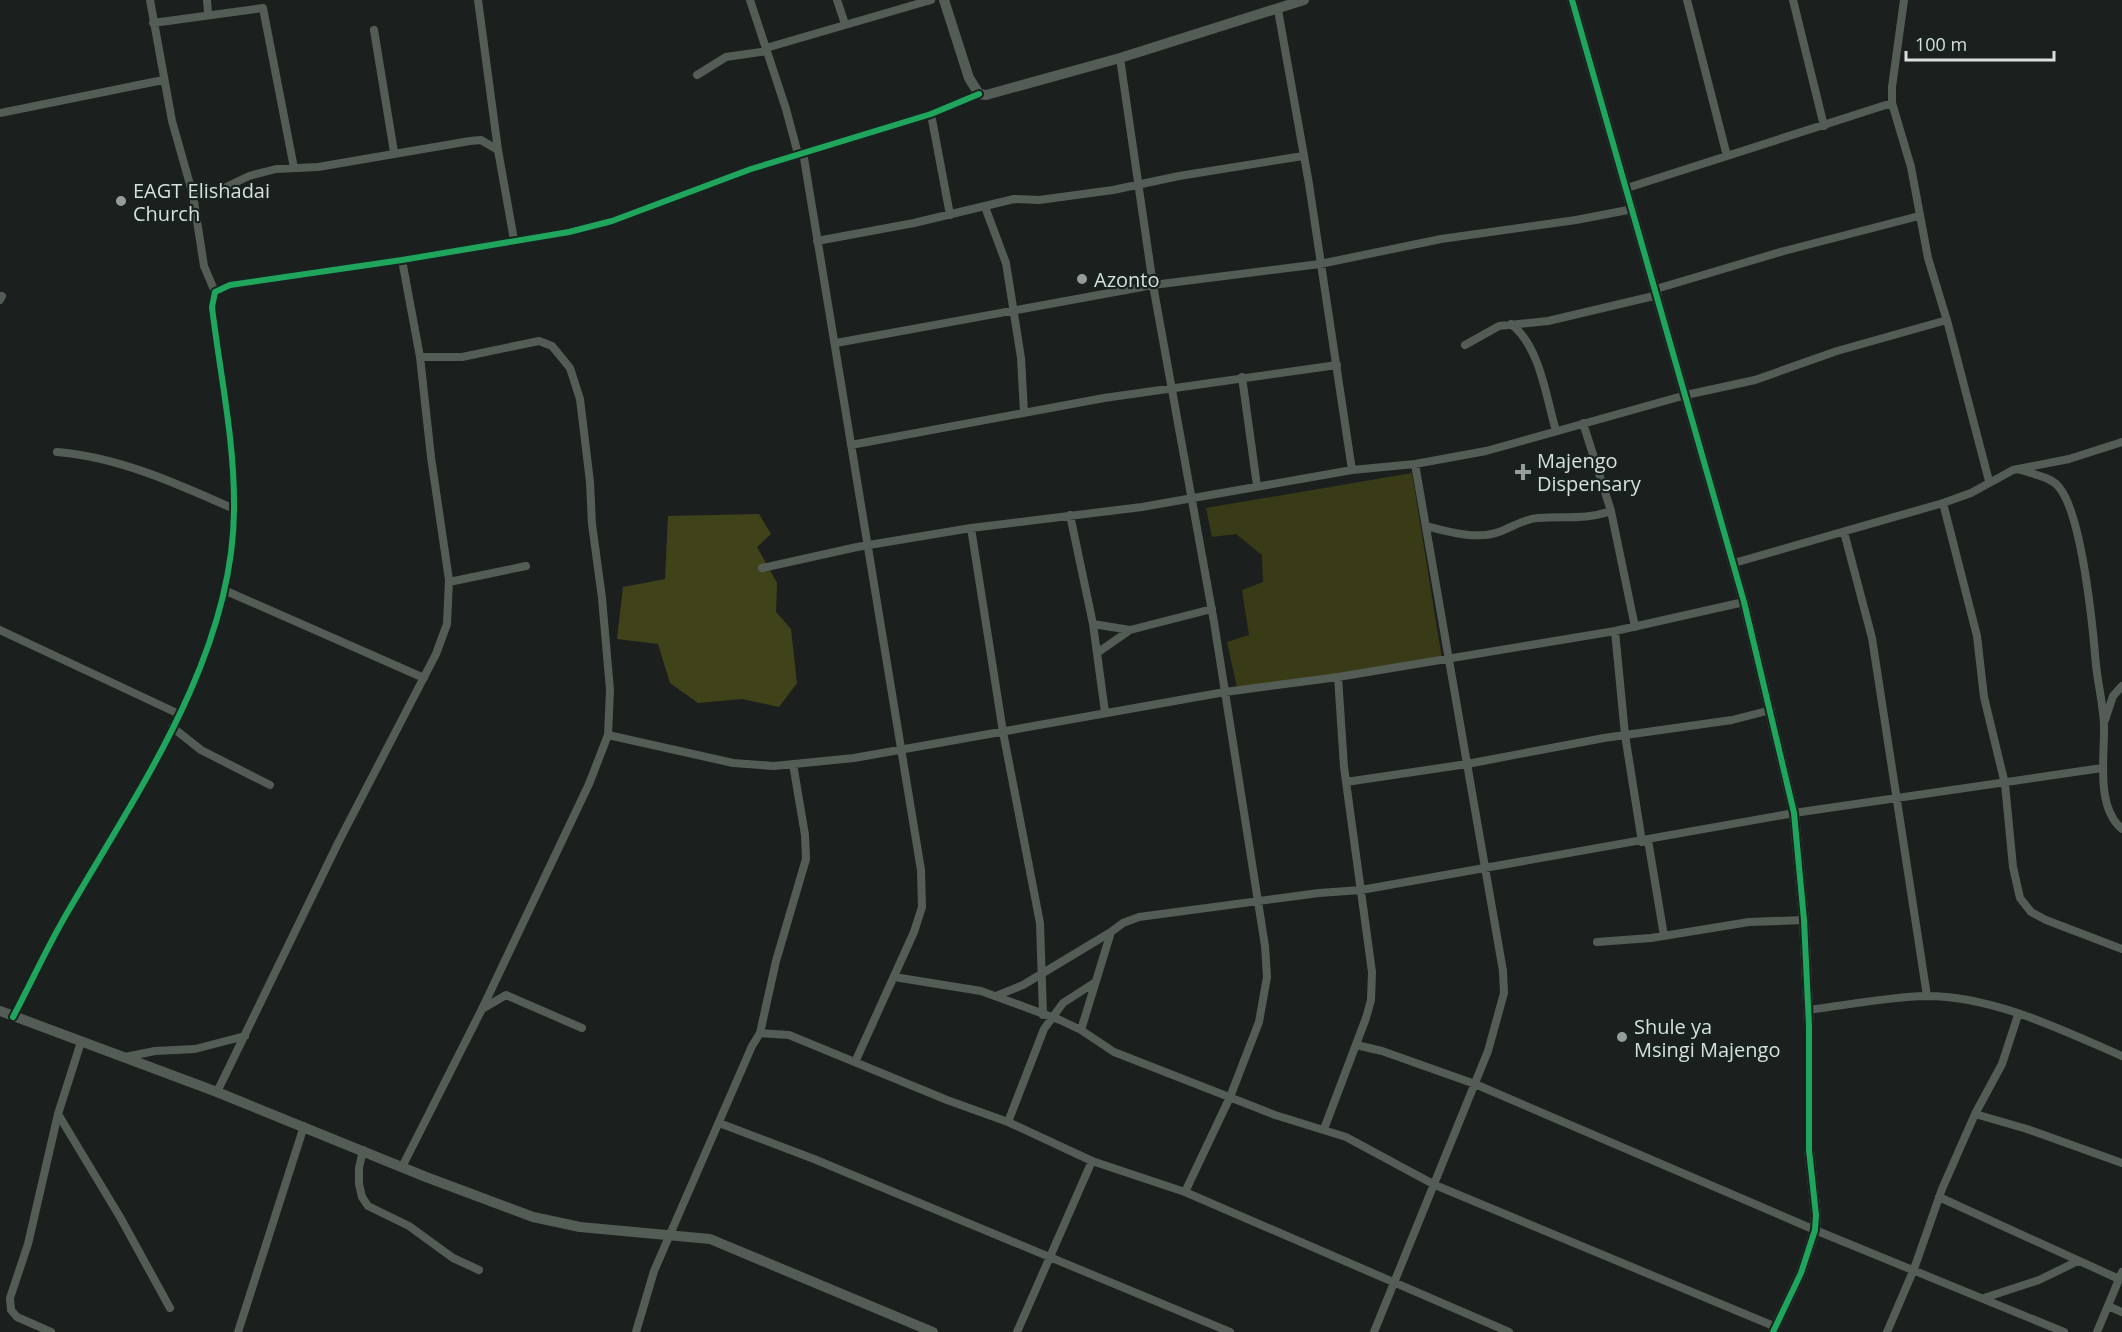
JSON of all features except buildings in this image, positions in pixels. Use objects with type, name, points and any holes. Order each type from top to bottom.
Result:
[{"type":"street","points":[[14,1017],[69,909],[113,837],[179,714],[210,639],[224,590],[234,509],[226,412],[212,307],[215,292],[204,266],[193,195],[163,80],[150,0]]},
{"type":"street","points":[[207,0],[208,13]]},
{"type":"street","points":[[478,0],[498,150],[514,240]]},
{"type":"street","points":[[750,0],[800,153],[836,343],[921,870],[922,907],[914,932],[856,1060]]},
{"type":"street","points":[[837,0],[845,24]]},
{"type":"street","points":[[698,75],[726,57],[767,50],[845,24],[931,0]]},
{"type":"street","points":[[944,0],[969,78],[979,94]]},
{"type":"street","points":[[215,292],[230,285],[402,260],[612,221],[800,153],[931,114],[979,94],[994,94],[1120,58],[1304,0]]},
{"type":"street","points":[[894,978],[996,996],[1047,1016],[1082,1030],[1114,1052],[1275,1115],[1346,1137],[1435,1185],[1774,1329],[1801,1272],[1815,1230],[1809,1150],[1808,1010],[1804,920],[1794,813],[1734,562],[1572,0]]},
{"type":"street","points":[[1687,0],[1726,156]]},
{"type":"street","points":[[1793,0],[1824,126]]},
{"type":"street","points":[[1904,0],[1892,87],[1892,103],[1911,167],[1928,258],[1947,320],[1989,481]]},
{"type":"street","points":[[153,23],[264,4],[294,168]]},
{"type":"street","points":[[1278,10],[1337,365],[1352,470]]},
{"type":"street","points":[[374,30],[394,152]]},
{"type":"street","points":[[1120,58],[1153,285],[1212,609],[1265,946],[1264,1002],[1230,1097],[1185,1192]]},
{"type":"street","points":[[0,113],[163,80]]},
{"type":"street","points":[[1627,188],[1892,103]]},
{"type":"street","points":[[931,114],[950,215]]},
{"type":"street","points":[[193,195],[220,190],[255,174],[333,164],[394,152],[481,140],[498,150]]},
{"type":"street","points":[[817,241],[950,215],[1014,199],[1039,200],[1113,190],[1303,156]]},
{"type":"street","points":[[984,207],[1006,263],[1021,358],[1024,412]]},
{"type":"street","points":[[836,343],[1153,285],[1320,264],[1441,240],[1568,222],[1633,208]]},
{"type":"street","points":[[1465,345],[1499,326],[1548,321],[1657,292],[1784,251],[1919,216]]},
{"type":"street","points":[[217,1092],[339,841],[424,678],[447,624],[449,582],[430,457],[420,357],[402,260]]},
{"type":"street","points":[[762,568],[869,545],[971,528],[1142,507],[1352,470],[1415,464],[1486,451],[1686,395],[1755,380],[1837,351],[1947,320]]},
{"type":"street","points":[[1511,324],[1528,340],[1534,353],[1556,431]]},
{"type":"street","points":[[402,1167],[482,1009],[589,784],[608,735],[610,690],[602,598],[592,524],[590,482],[579,399],[570,368],[552,346],[539,341],[462,357],[420,357]]},
{"type":"street","points":[[851,445],[1024,412],[1242,376],[1337,365]]},
{"type":"street","points":[[1242,376],[1257,486]]},
{"type":"street","points":[[1583,423],[1611,511],[1635,627]]},
{"type":"street","points":[[1734,562],[1943,503],[1971,493],[1989,481],[2020,470],[2070,459],[2122,442]]},
{"type":"street","points":[[57,452],[79,452],[133,467],[234,509]]},
{"type":"street","points":[[1374,1332],[1488,1051],[1504,993],[1503,971],[1415,464]]},
{"type":"street","points":[[2020,470],[2058,486],[2071,511],[2086,579],[2104,724],[2102,768],[2112,818],[2122,829]]},
{"type":"street","points":[[1943,503],[1977,636],[1984,697],[2005,784],[2013,867],[2020,898],[2031,912],[2046,920],[2122,950]]},
{"type":"street","points":[[1426,526],[1453,533],[1486,535],[1501,532],[1527,520],[1593,517],[1611,511]]},
{"type":"street","points":[[1070,515],[1093,624],[1105,712]]},
{"type":"street","points":[[971,528],[1003,732],[1035,892],[1042,943],[1042,970],[1047,1016],[1008,1122]]},
{"type":"street","points":[[1844,532],[1872,638],[1927,996]]},
{"type":"street","points":[[449,582],[526,566]]},
{"type":"street","points":[[224,590],[424,678]]},
{"type":"street","points":[[608,735],[733,763],[758,766],[854,758],[1105,712],[1225,692],[1338,677],[1615,631],[1744,602]]},
{"type":"street","points":[[1097,653],[1131,630],[1212,609]]},
{"type":"street","points":[[1093,624],[1131,630]]},
{"type":"street","points":[[0,630],[179,714]]},
{"type":"street","points":[[1615,631],[1625,735],[1664,936]]},
{"type":"street","points":[[1324,1129],[1371,1000],[1372,972],[1346,782],[1338,677]]},
{"type":"street","points":[[2104,724],[2113,696],[2122,686]]},
{"type":"street","points":[[1346,782],[1467,764],[1625,735],[1732,720],[1771,710]]},
{"type":"street","points":[[172,727],[201,750],[270,785]]},
{"type":"street","points":[[636,1332],[654,1271],[760,1033],[776,961],[807,859],[801,799],[793,764]]},
{"type":"street","points":[[996,996],[1023,985],[1042,970],[1123,923],[1139,917],[1257,903],[1318,893],[1361,890],[1794,813],[2005,784],[2102,768]]},
{"type":"street","points":[[1597,942],[1664,936],[1749,922],[1804,920]]},
{"type":"street","points":[[1082,1030],[1094,983],[1111,932]]},
{"type":"street","points":[[1047,1016],[1094,983]]},
{"type":"street","points":[[482,1009],[506,995],[582,1028]]},
{"type":"street","points":[[1808,1010],[1927,996],[1982,1004],[2018,1015],[2122,1056]]},
{"type":"street","points":[[0,1011],[304,1125],[402,1167],[533,1216],[580,1227],[710,1239],[933,1332]]},
{"type":"street","points":[[1887,1332],[1975,1114],[2002,1064],[2018,1015]]},
{"type":"street","points":[[760,1033],[789,1035],[856,1060],[947,1100],[1008,1122],[1092,1161],[1185,1192],[1509,1332]]},
{"type":"street","points":[[124,1057],[155,1051],[195,1049],[245,1036]]},
{"type":"street","points":[[51,1332],[17,1317],[9,1303],[28,1244],[58,1113],[81,1042]]},
{"type":"street","points":[[1356,1045],[1382,1051],[1475,1084],[1815,1230],[2064,1332]]},
{"type":"street","points":[[58,1113],[120,1217],[170,1308]]},
{"type":"street","points":[[1975,1114],[2027,1129],[2122,1163]]},
{"type":"street","points":[[719,1124],[814,1159],[1230,1332]]},
{"type":"street","points":[[238,1332],[304,1125]]},
{"type":"street","points":[[363,1150],[358,1168],[359,1184],[362,1197],[368,1206],[409,1227],[453,1258],[479,1270]]},
{"type":"street","points":[[1017,1332],[1092,1161]]},
{"type":"street","points":[[1940,1197],[2078,1261],[2121,1275],[2097,1332]]},
{"type":"street","points":[[1983,1298],[2039,1280],[2078,1261]]},
{"type":"street","points":[[2108,1306],[2122,1312]]},
{"type":"green space","points":[[1412,473],[1442,659],[1238,692],[1227,642],[1249,635],[1242,590],[1263,582],[1262,555],[1236,534],[1212,537],[1206,508]]},
{"type":"green space","points":[[759,514],[771,534],[757,547],[777,583],[776,612],[791,629],[797,683],[779,707],[742,699],[698,703],[670,683],[658,644],[617,639],[623,587],[665,579],[668,516]]},
{"type":"cycle path","points":[[1572,0],[1744,602],[1794,813],[1804,920],[1809,1026],[1809,1150],[1816,1215],[1815,1230],[1801,1273],[1773,1332]]},
{"type":"cycle path","points":[[13,1017],[62,921],[125,815],[178,718],[200,668],[218,616],[230,564],[234,485],[230,434],[212,307],[215,292],[230,285],[402,260],[569,232],[612,221],[751,169],[931,114],[979,94]]},
{"type":"place","name":"EAGT Elishadai Church","points":[[121,201]]},
{"type":"place","name":"Azonto","points":[[1082,279]]},
{"type":"place","name":"Majengo Dispensary","points":[[1523,472]]},
{"type":"place","name":"Shule ya Msingi Majengo","points":[[1622,1037]]}]
